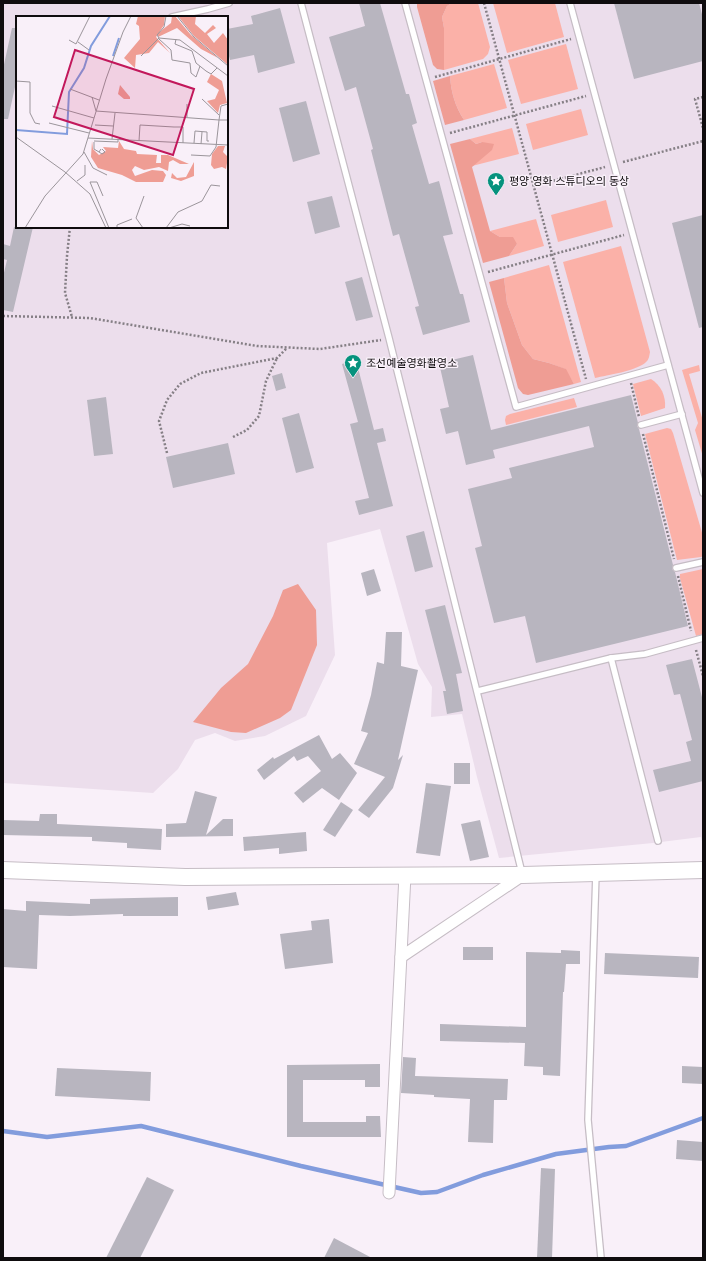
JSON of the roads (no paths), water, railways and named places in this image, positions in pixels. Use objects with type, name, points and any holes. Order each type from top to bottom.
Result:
[{"type":"main road","points":[[3,870],[185,877],[523,875],[703,870]]},
{"type":"street","points":[[389,1193],[405,875]]},
{"type":"street","points":[[401,957],[523,875]]},
{"type":"lane","points":[[176,16],[229,3]]},
{"type":"lane","points":[[301,3],[389,338],[523,875]]},
{"type":"lane","points":[[406,3],[516,407],[668,365]]},
{"type":"lane","points":[[570,3],[703,492]]},
{"type":"lane","points":[[641,425],[682,414]]},
{"type":"lane","points":[[676,568],[703,562]]},
{"type":"lane","points":[[478,691],[611,658],[645,654],[703,638]]},
{"type":"lane","points":[[611,658],[658,841]]},
{"type":"lane","points":[[596,873],[588,1120],[601,1258]]},
{"type":"waterway","points":[[3,1131],[47,1137],[141,1126],[301,1166],[421,1193],[437,1192],[483,1175],[556,1154],[626,1146],[703,1118]]},
{"type":"place","name":"평양 영화 스튜디오의 동상","points":[[496,196]]},
{"type":"place","name":"조선예술영화촬영소","points":[[353,378]]}]
